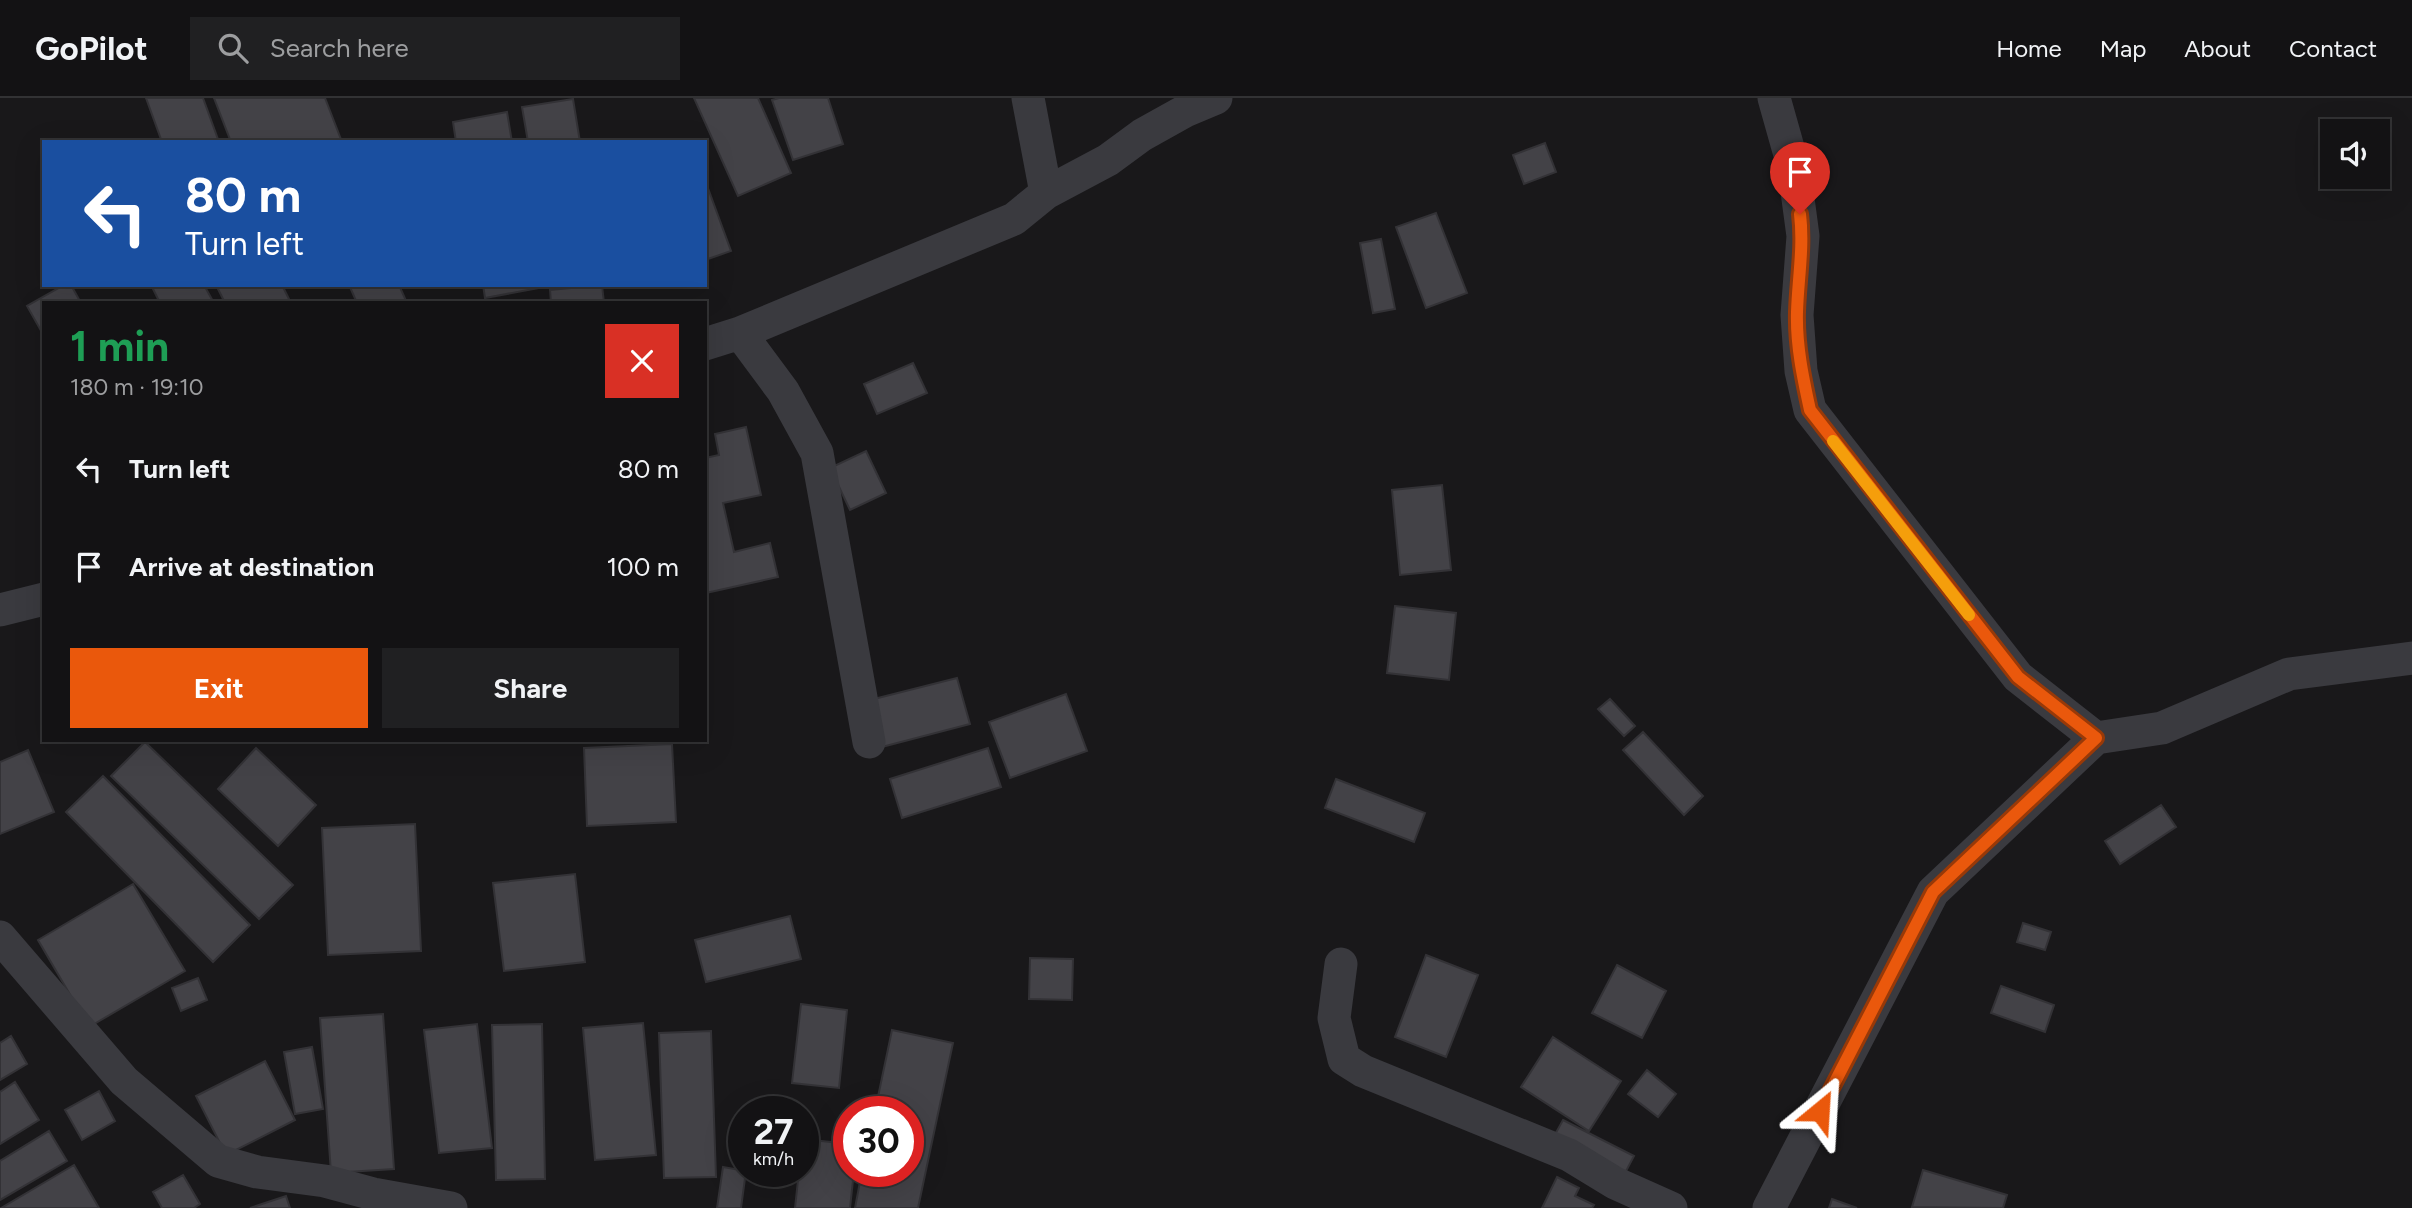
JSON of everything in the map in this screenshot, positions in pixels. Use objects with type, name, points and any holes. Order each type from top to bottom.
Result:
[{"type":"street","points":[[1028,98],[1046,193]]},
{"type":"street","points":[[707,343],[740,333],[1014,219],[1046,193],[1108,160],[1142,135],[1216,98]]},
{"type":"street","points":[[1774,98],[1794,169],[1803,236],[1797,315],[1801,371],[1810,410],[2018,677],[2096,738]]},
{"type":"street","points":[[740,333],[783,391],[817,453],[869,742]]},
{"type":"street","points":[[0,610],[42,600]]},
{"type":"street","points":[[1769,1208],[1933,892],[2096,738],[2162,728],[2289,674],[2412,658]]},
{"type":"street","points":[[0,937],[124,1081],[218,1161],[257,1172],[325,1181],[373,1194],[451,1208]]},
{"type":"street","points":[[1341,964],[1334,1018],[1344,1059],[1363,1071],[1569,1155],[1615,1183],[1671,1208]]},
{"type":"building","points":[[146,98],[203,98],[218,140],[161,140]]},
{"type":"building","points":[[214,98],[325,98],[341,140],[230,140]]},
{"type":"building","points":[[694,98],[758,98],[791,173],[738,196]]},
{"type":"building","points":[[828,98],[843,144],[793,160],[772,100]]},
{"type":"building","points":[[573,99],[580,140],[528,140],[522,107]]},
{"type":"building","points":[[507,112],[512,140],[456,140],[453,122]]},
{"type":"building","points":[[1545,143],[1556,172],[1524,184],[1513,155]]},
{"type":"building","points":[[707,185],[731,251],[707,259]]},
{"type":"building","points":[[1436,213],[1467,293],[1426,308],[1396,227]]},
{"type":"building","points":[[1381,239],[1395,309],[1373,313],[1360,243]]},
{"type":"building","points":[[60,287],[72,287],[80,301],[42,301],[42,332],[27,306]]},
{"type":"building","points":[[152,287],[205,287],[213,301],[159,301]]},
{"type":"building","points":[[217,287],[283,287],[290,301],[224,301]]},
{"type":"building","points":[[350,287],[400,287],[406,301],[356,301]]},
{"type":"building","points":[[483,287],[539,288],[485,298]]},
{"type":"building","points":[[602,287],[604,301],[551,301],[550,290]]},
{"type":"building","points":[[913,363],[927,393],[877,414],[864,384]]},
{"type":"building","points":[[746,427],[761,495],[723,503],[734,552],[770,543],[778,577],[707,593],[707,458],[719,455],[715,434]]},
{"type":"building","points":[[866,451],[886,493],[850,510],[830,468]]},
{"type":"building","points":[[1442,485],[1451,570],[1400,575],[1392,490]]},
{"type":"building","points":[[1395,606],[1456,613],[1449,680],[1387,673]]},
{"type":"building","points":[[957,678],[970,724],[878,748],[866,701]]},
{"type":"building","points":[[1066,694],[1087,751],[1010,778],[989,722]]},
{"type":"building","points":[[1610,699],[1635,726],[1624,736],[1598,709]]},
{"type":"building","points":[[1643,732],[1703,796],[1684,815],[1623,750]]},
{"type":"building","points":[[145,742],[293,885],[259,919],[111,776]]},
{"type":"building","points":[[672,744],[676,822],[587,826],[584,748]]},
{"type":"building","points":[[256,748],[316,805],[278,846],[218,789]]},
{"type":"building","points":[[988,748],[1001,787],[902,818],[890,779]]},
{"type":"building","points":[[28,750],[54,812],[0,834],[0,762]]},
{"type":"building","points":[[103,776],[250,925],[213,962],[66,812]]},
{"type":"building","points":[[1336,779],[1425,813],[1414,842],[1325,808]]},
{"type":"building","points":[[2161,805],[2176,827],[2120,864],[2105,841]]},
{"type":"building","points":[[415,824],[421,951],[328,955],[322,828]]},
{"type":"building","points":[[575,874],[585,962],[504,971],[493,883]]},
{"type":"building","points":[[133,884],[185,971],[89,1027],[38,940]]},
{"type":"building","points":[[790,916],[801,959],[706,982],[695,940]]},
{"type":"building","points":[[2023,923],[2051,932],[2045,950],[2017,942]]},
{"type":"building","points":[[1426,955],[1478,975],[1446,1057],[1395,1037]]},
{"type":"building","points":[[1030,958],[1073,959],[1072,1000],[1029,999]]},
{"type":"building","points":[[1617,965],[1666,991],[1642,1038],[1592,1013]]},
{"type":"building","points":[[198,978],[207,1000],[181,1011],[172,988]]},
{"type":"building","points":[[2001,986],[2054,1005],[2045,1032],[1991,1013]]},
{"type":"building","points":[[801,1004],[847,1010],[839,1088],[792,1083]]},
{"type":"building","points":[[383,1014],[394,1169],[331,1173],[320,1018]]},
{"type":"building","points":[[643,1023],[656,1155],[595,1160],[583,1028]]},
{"type":"building","points":[[477,1024],[492,1148],[439,1153],[424,1030]]},
{"type":"building","points":[[542,1024],[545,1179],[496,1180],[492,1025]]},
{"type":"building","points":[[892,1030],[953,1043],[924,1180],[924,1096],[878,1096]]},
{"type":"building","points":[[711,1031],[716,1177],[664,1178],[659,1033]]},
{"type":"building","points":[[11,1036],[27,1064],[0,1080],[0,1043]]},
{"type":"building","points":[[1553,1037],[1621,1081],[1589,1131],[1521,1087]]},
{"type":"building","points":[[312,1047],[323,1109],[295,1114],[284,1052]]},
{"type":"building","points":[[265,1061],[295,1120],[226,1155],[196,1096]]},
{"type":"building","points":[[1647,1070],[1676,1094],[1658,1117],[1628,1094]]},
{"type":"building","points":[[15,1082],[39,1120],[0,1144],[0,1092]]},
{"type":"building","points":[[99,1091],[115,1121],[82,1140],[65,1110]]},
{"type":"building","points":[[1563,1120],[1634,1156],[1624,1175],[1553,1138]]},
{"type":"building","points":[[49,1131],[67,1161],[0,1200],[0,1161]]},
{"type":"building","points":[[819,1141],[833,1142],[833,1187],[852,1187],[850,1208],[795,1208],[797,1187],[819,1187]]},
{"type":"building","points":[[74,1165],[99,1208],[1,1208]]},
{"type":"building","points":[[723,1167],[728,1168],[728,1187],[744,1187],[741,1208],[717,1208]]},
{"type":"building","points":[[1923,1170],[2007,1195],[2003,1208],[1912,1207]]},
{"type":"building","points":[[183,1175],[200,1204],[194,1208],[162,1208],[153,1192]]},
{"type":"building","points":[[1557,1177],[1579,1188],[1575,1196],[1594,1205],[1592,1208],[1542,1208]]},
{"type":"building","points":[[859,1187],[922,1187],[918,1208],[855,1208]]},
{"type":"building","points":[[286,1196],[290,1208],[250,1208]]},
{"type":"building","points":[[1832,1199],[1857,1208],[1829,1208]]},
{"type":"slow traffic","points":[[1833,441],[1969,615]]},
{"type":"route","points":[[1800,214],[1803,236],[1797,315],[1801,371],[1810,410],[2018,677],[2096,738],[1933,892],[1820,1111]]}]
